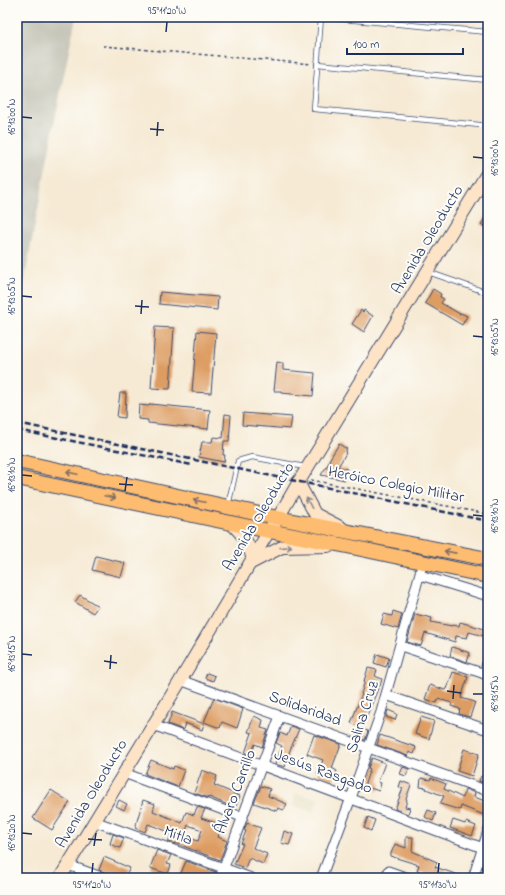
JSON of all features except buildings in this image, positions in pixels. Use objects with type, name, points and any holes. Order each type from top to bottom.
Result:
[{"type":"main road","name":"Avenida Oleoducto","points":[[60,878],[302,476],[488,172]]},
{"type":"main road","points":[[17,461],[278,518],[488,559]]},
{"type":"main road","points":[[302,476],[315,514],[350,532]]},
{"type":"main road","points":[[17,478],[388,555],[422,568],[488,576]]},
{"type":"main road","points":[[228,523],[244,536],[249,544],[252,561],[282,547],[347,546]]},
{"type":"main road","points":[[388,555],[392,540]]},
{"type":"street","points":[[422,568],[488,596]]},
{"type":"street","name":"Salina Cruz","points":[[322,878],[369,748],[401,646],[422,568]]},
{"type":"street","points":[[401,646],[486,675],[488,660]]},
{"type":"street","name":"Solidaridad","points":[[180,680],[488,791]]},
{"type":"street","points":[[386,695],[488,730]]},
{"type":"street","name":"Álvaro Carrillo","points":[[220,878],[280,716]]},
{"type":"street","name":"Jesús Rasgado","points":[[153,725],[482,848]]},
{"type":"street","points":[[124,773],[242,818]]},
{"type":"street","name":"Mitla","points":[[94,821],[251,878]]},
{"type":"street","points":[[473,878],[488,831]]},
{"type":"street","points":[[68,864],[104,878]]},
{"type":"street","points":[[388,871],[408,878]]},
{"type":"lane","points":[[480,125],[314,110],[320,17],[488,32]]},
{"type":"lane","points":[[317,64],[488,80]]},
{"type":"lane","points":[[427,271],[488,294]]},
{"type":"lane","points":[[228,523],[227,507],[238,461],[252,457],[302,476]]},
{"type":"path","points":[[103,46],[317,64]]},
{"type":"path","name":"Heróico Colegio Militar","points":[[302,476],[488,514]]},
{"type":"shaded area","points":[[17,17],[76,17],[17,318]]},
{"type":"shaded area","points":[[295,793],[318,799],[314,812],[292,806]]},
{"type":"railway","points":[[17,423],[488,521]]},
{"type":"railway","points":[[17,430],[192,465]]}]
